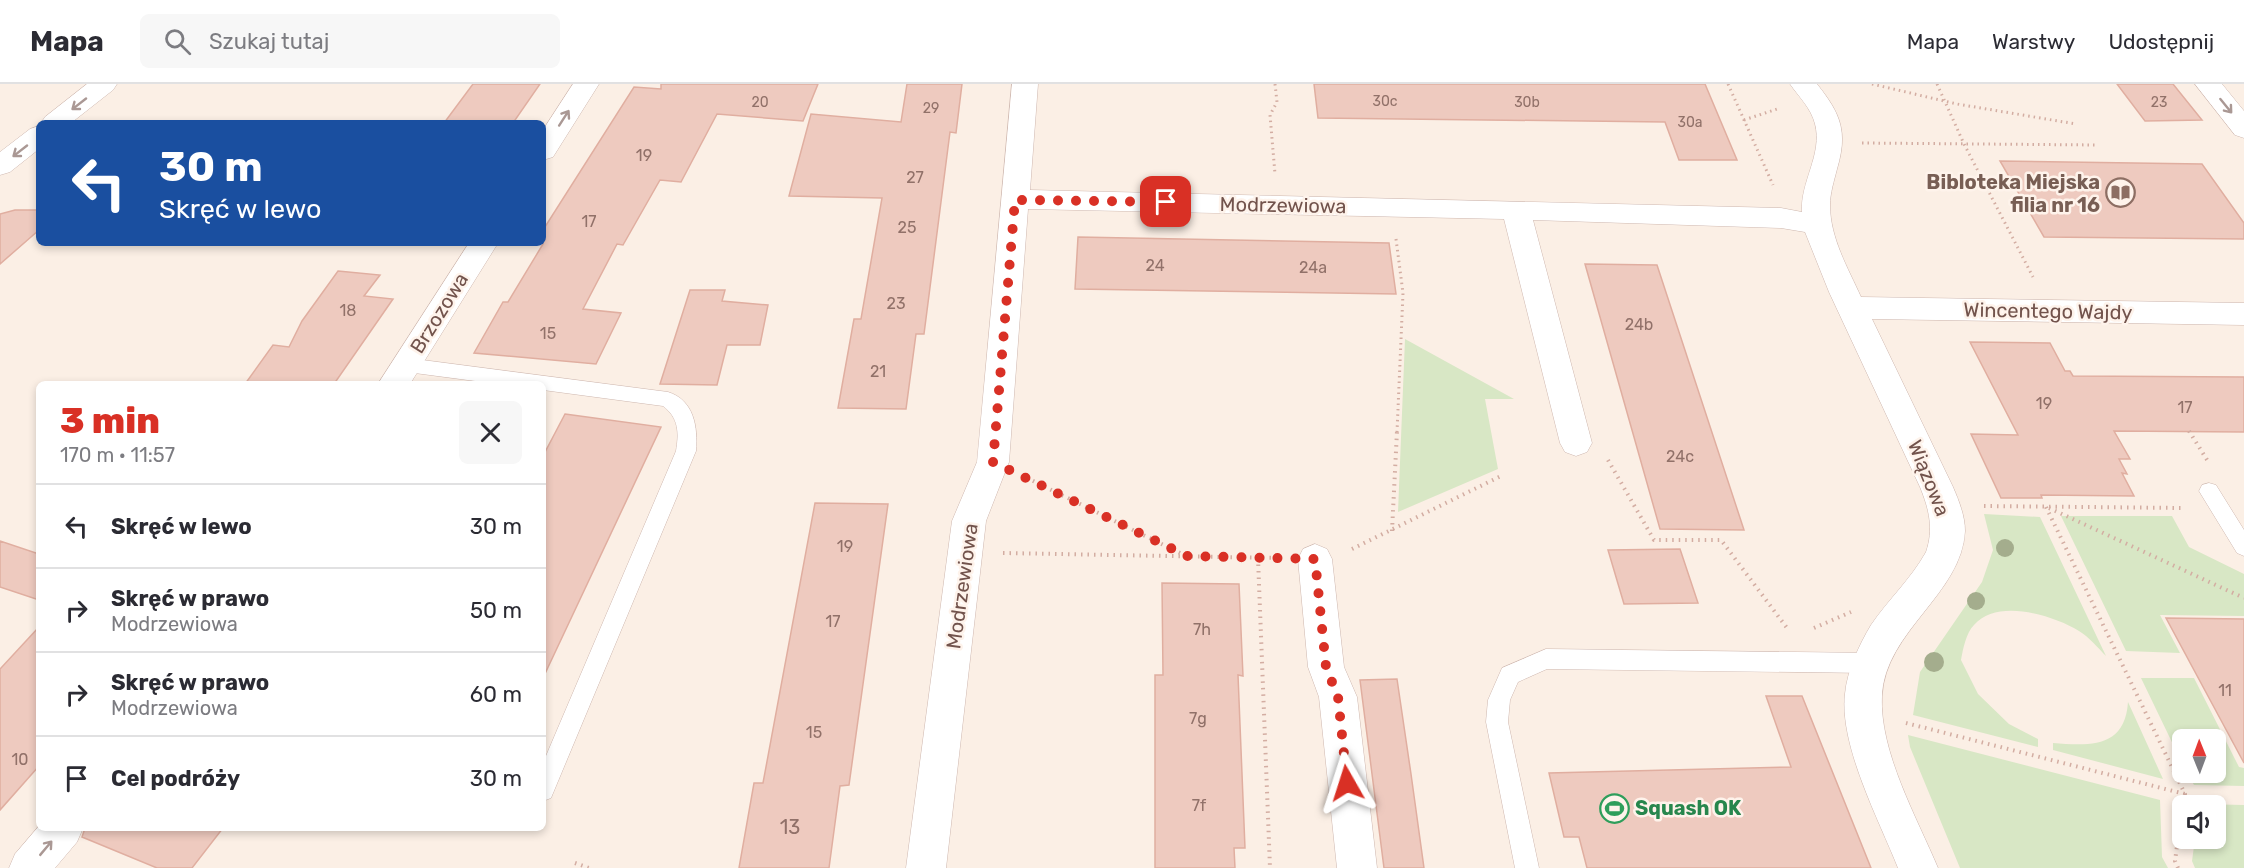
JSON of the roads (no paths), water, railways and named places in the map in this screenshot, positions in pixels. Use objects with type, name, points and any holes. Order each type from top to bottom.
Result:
[{"type":"street","points":[[58,120],[104,84]]},
{"type":"street","points":[[546,146],[586,84]]},
{"type":"street","name":"Modrzewiowa","points":[[926,868],[971,513],[988,480],[993,462],[1025,84]]},
{"type":"street","name":"Wiązowa","points":[[1803,84],[1821,107],[1830,131],[1828,156],[1816,202],[1817,224],[1852,308],[1943,506],[1948,530],[1943,550],[1927,580],[1884,637],[1871,663],[1863,695],[1864,719],[1869,742],[1918,868]]},
{"type":"street","points":[[2208,84],[2244,129]]},
{"type":"street","points":[[0,166],[36,137]]},
{"type":"street","name":"Modrzewiowa","points":[[1015,200],[1516,210],[1781,218],[1817,224]]},
{"type":"street","points":[[1516,210],[1576,443]]},
{"type":"street","name":"Brzozowa","points":[[400,375],[482,246]]},
{"type":"street","name":"Wincentego Wajdy","points":[[1852,308],[2244,314]]},
{"type":"street","points":[[1315,559],[1326,667],[1338,697],[1357,868]]},
{"type":"street","points":[[29,868],[60,831]]},
{"type":"lane","points":[[400,375],[467,381]]},
{"type":"lane","points":[[546,388],[668,399],[684,413],[689,433],[686,451],[546,783]]},
{"type":"lane","points":[[2214,499],[2244,547]]},
{"type":"lane","points":[[1527,868],[1497,722],[1499,700],[1510,675],[1546,659],[1871,663]]},
{"type":"place","name":"Bibloteka Miejska filia nr 16","points":[[2121,193]]},
{"type":"place","name":"Squash OK","points":[[1614,808]]}]
